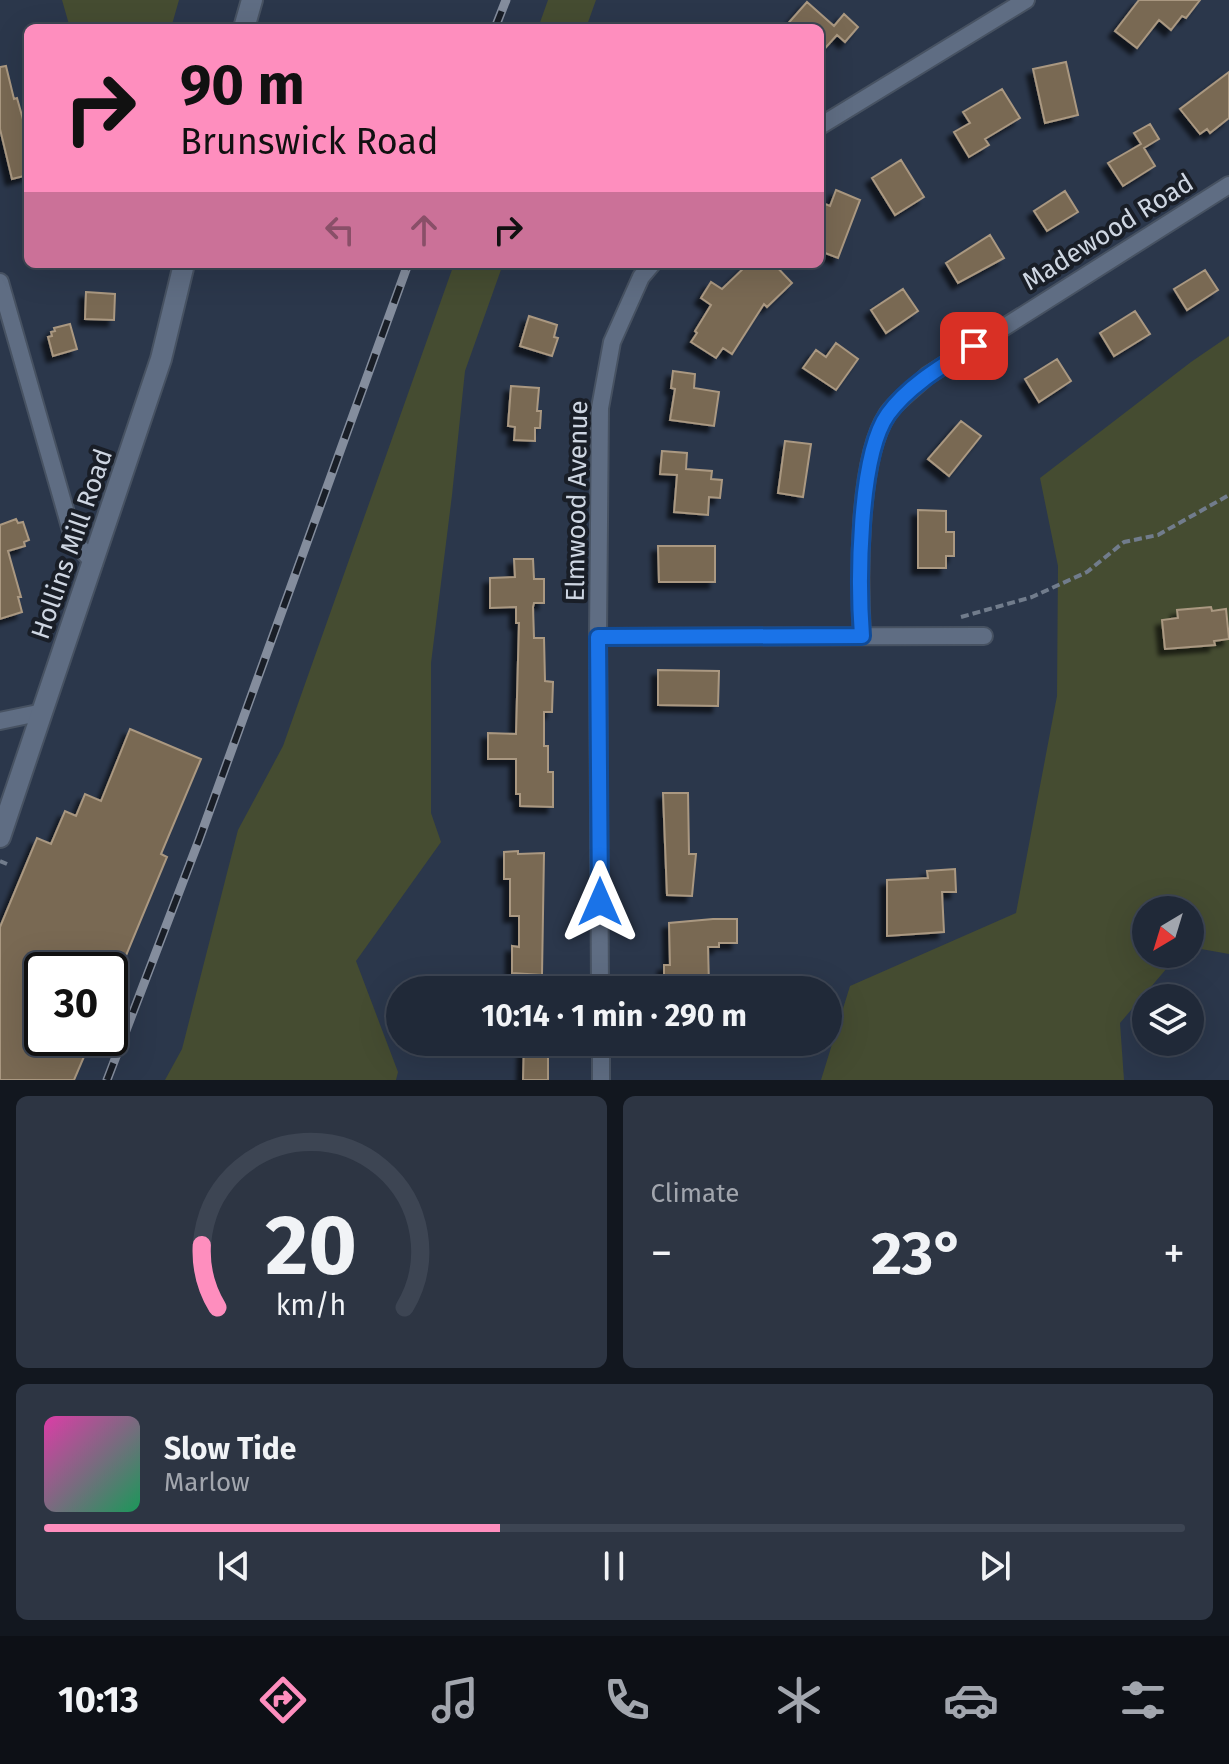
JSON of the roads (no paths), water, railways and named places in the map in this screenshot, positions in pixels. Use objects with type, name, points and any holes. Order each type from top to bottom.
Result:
[{"type":"street","points":[[245,24],[252,0]]},
{"type":"street","points":[[824,124],[1026,0]]},
{"type":"street","name":"Madewood Road","points":[[862,636],[861,539],[869,460],[887,415],[927,376],[1229,185]]},
{"type":"street","name":"Hollins Mill Road","points":[[0,837],[161,359],[183,268]]},
{"type":"street","name":"Elmwood Avenue","points":[[600,976],[600,408],[612,342],[641,277],[649,268]]},
{"type":"street","points":[[0,282],[74,541],[94,563]]},
{"type":"street","points":[[598,637],[984,636]]},
{"type":"street","points":[[0,721],[43,712]]},
{"type":"street","points":[[601,1056],[601,1080]]},
{"type":"railway","points":[[497,24],[506,0]]},
{"type":"railway","points":[[107,1080],[199,840],[407,268]]}]
